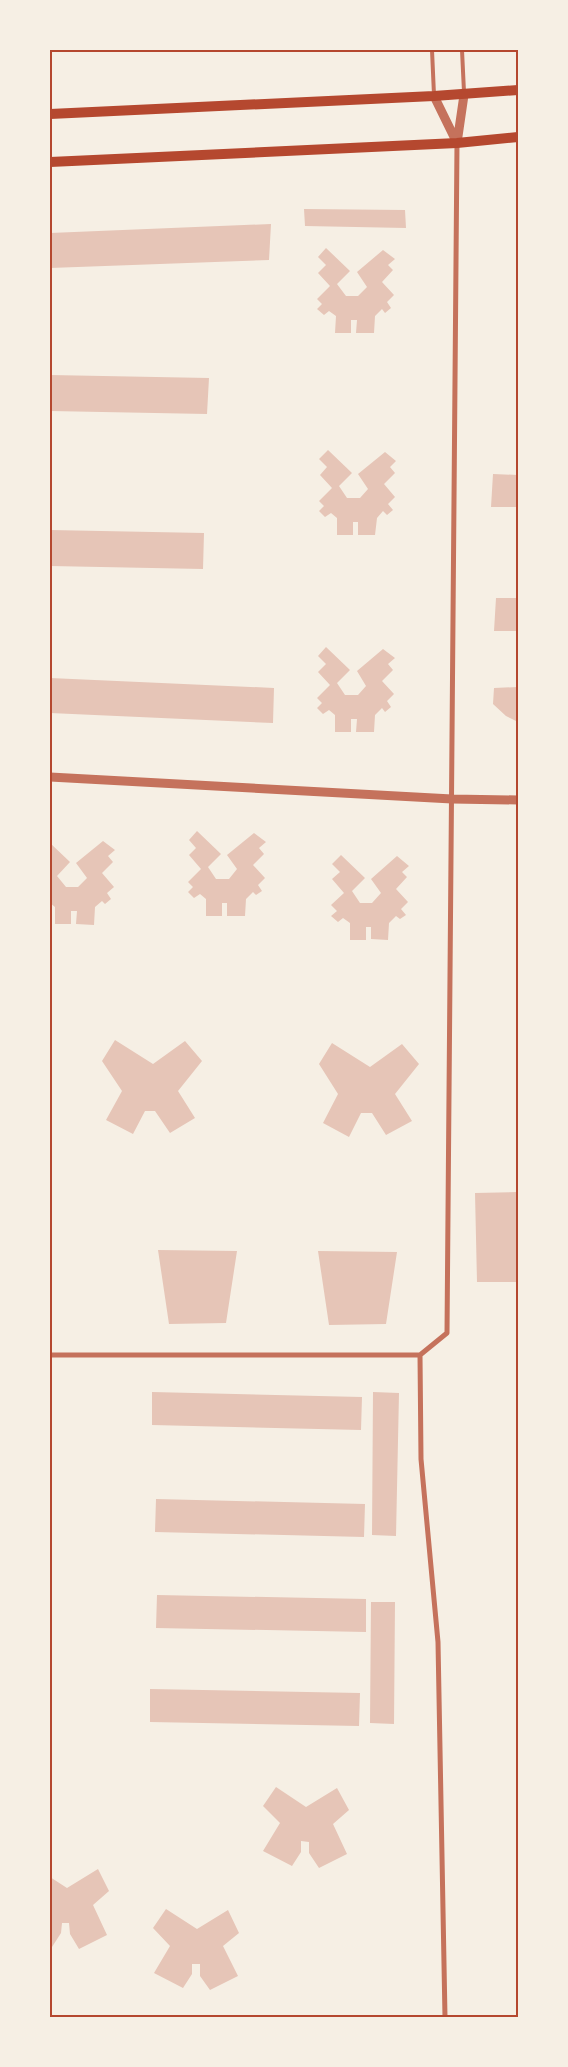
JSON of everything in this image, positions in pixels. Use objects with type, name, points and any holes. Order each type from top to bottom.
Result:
[{"type":"main road","points":[[50,114],[434,96],[518,90]]},
{"type":"main road","points":[[50,162],[457,144],[518,137]]},
{"type":"street","points":[[50,1355],[420,1355],[447,1333],[457,144],[464,94]]},
{"type":"street","points":[[434,96],[457,144]]},
{"type":"street","points":[[50,777],[452,799],[518,800]]},
{"type":"street","points":[[420,1355],[421,1459],[438,1642],[445,2017]]},
{"type":"lane","points":[[432,50],[434,96]]},
{"type":"lane","points":[[462,50],[464,94]]},
{"type":"building","points":[[304,209],[405,210],[406,228],[305,226]]},
{"type":"building","points":[[271,224],[269,260],[50,268],[50,233]]},
{"type":"building","points":[[326,248],[350,271],[337,284],[346,296],[358,296],[367,287],[357,272],[383,250],[395,259],[388,265],[393,270],[382,282],[394,295],[387,302],[391,308],[385,313],[382,309],[375,316],[374,333],[356,333],[357,320],[351,320],[351,333],[335,333],[336,316],[329,311],[324,315],[317,309],[322,304],[317,299],[330,286],[318,273],[326,265],[318,257]]},
{"type":"building","points":[[50,375],[209,378],[207,414],[50,411]]},
{"type":"building","points":[[328,450],[352,473],[339,486],[347,498],[360,498],[368,489],[358,474],[385,452],[396,461],[390,467],[395,473],[384,484],[395,497],[388,504],[393,510],[387,515],[383,511],[377,518],[375,535],[358,535],[358,522],[353,522],[353,535],[337,535],[337,518],[331,513],[325,517],[319,511],[324,506],[319,501],[332,488],[320,475],[327,467],[319,459]]},
{"type":"building","points":[[493,474],[518,475],[518,507],[491,507]]},
{"type":"building","points":[[50,530],[204,533],[203,569],[50,566]]},
{"type":"building","points":[[496,598],[518,598],[518,631],[494,631]]},
{"type":"building","points":[[326,647],[350,670],[337,683],[345,695],[358,695],[366,686],[357,671],[383,649],[395,658],[388,664],[393,670],[382,681],[394,694],[387,701],[391,707],[385,712],[382,708],[375,715],[374,732],[356,732],[357,719],[351,719],[351,732],[335,732],[335,715],[329,710],[323,714],[317,708],[322,703],[317,698],[330,685],[318,672],[326,664],[318,656]]},
{"type":"building","points":[[50,678],[274,688],[273,723],[50,713]]},
{"type":"building","points":[[518,687],[518,722],[506,716],[493,704],[494,688]]},
{"type":"building","points":[[197,831],[221,854],[208,867],[216,879],[229,879],[237,869],[227,855],[254,833],[266,842],[259,848],[264,854],[253,865],[265,878],[258,885],[262,891],[256,895],[253,892],[246,899],[245,916],[227,916],[227,903],[222,903],[222,916],[206,916],[206,899],[200,894],[194,898],[188,892],[193,887],[188,882],[201,869],[189,855],[196,848],[189,840]]},
{"type":"building","points":[[103,841],[115,850],[108,856],[113,862],[102,873],[114,887],[107,893],[111,899],[105,904],[102,901],[95,907],[94,925],[76,924],[77,911],[71,911],[71,924],[55,924],[55,907],[50,903],[50,843],[70,862],[57,876],[66,887],[78,887],[87,878],[76,863]]},
{"type":"building","points":[[341,855],[365,878],[352,891],[360,903],[372,903],[381,893],[371,879],[397,856],[409,866],[402,872],[407,877],[396,889],[408,902],[401,909],[406,915],[400,919],[396,916],[389,923],[388,940],[371,939],[371,927],[366,927],[366,940],[350,940],[350,923],[343,918],[338,922],[331,916],[337,911],[331,905],[344,893],[332,879],[340,872],[332,864]]},
{"type":"building","points":[[115,1040],[153,1064],[185,1041],[202,1061],[178,1091],[195,1118],[170,1133],[155,1111],[145,1111],[133,1134],[106,1120],[122,1091],[102,1061]]},
{"type":"building","points":[[332,1043],[370,1067],[402,1044],[419,1064],[395,1094],[412,1121],[386,1135],[372,1113],[361,1113],[349,1137],[323,1123],[338,1094],[319,1064]]},
{"type":"building","points":[[518,1192],[518,1282],[477,1282],[475,1193]]},
{"type":"building","points":[[158,1250],[237,1251],[226,1323],[169,1324]]},
{"type":"building","points":[[318,1251],[397,1252],[386,1324],[329,1325]]},
{"type":"building","points":[[152,1392],[362,1397],[361,1430],[152,1425]]},
{"type":"building","points":[[373,1392],[399,1393],[396,1536],[372,1535]]},
{"type":"building","points":[[156,1499],[365,1504],[364,1537],[155,1532]]},
{"type":"building","points":[[157,1595],[366,1599],[366,1632],[156,1628]]},
{"type":"building","points":[[371,1602],[395,1602],[394,1724],[370,1723]]},
{"type":"building","points":[[150,1689],[360,1693],[359,1726],[150,1722]]},
{"type":"building","points":[[276,1787],[306,1807],[337,1788],[349,1810],[333,1824],[347,1854],[319,1868],[309,1853],[309,1842],[301,1841],[301,1852],[292,1866],[263,1851],[280,1823],[263,1806]]},
{"type":"building","points":[[98,1869],[109,1891],[93,1905],[107,1935],[79,1949],[70,1934],[69,1923],[62,1923],[61,1933],[52,1947],[50,1946],[50,1877],[67,1888]]},
{"type":"building","points":[[166,1909],[197,1929],[228,1910],[239,1933],[223,1946],[238,1976],[210,1990],[200,1976],[200,1964],[192,1964],[192,1974],[183,1988],[154,1973],[170,1946],[153,1928]]}]
